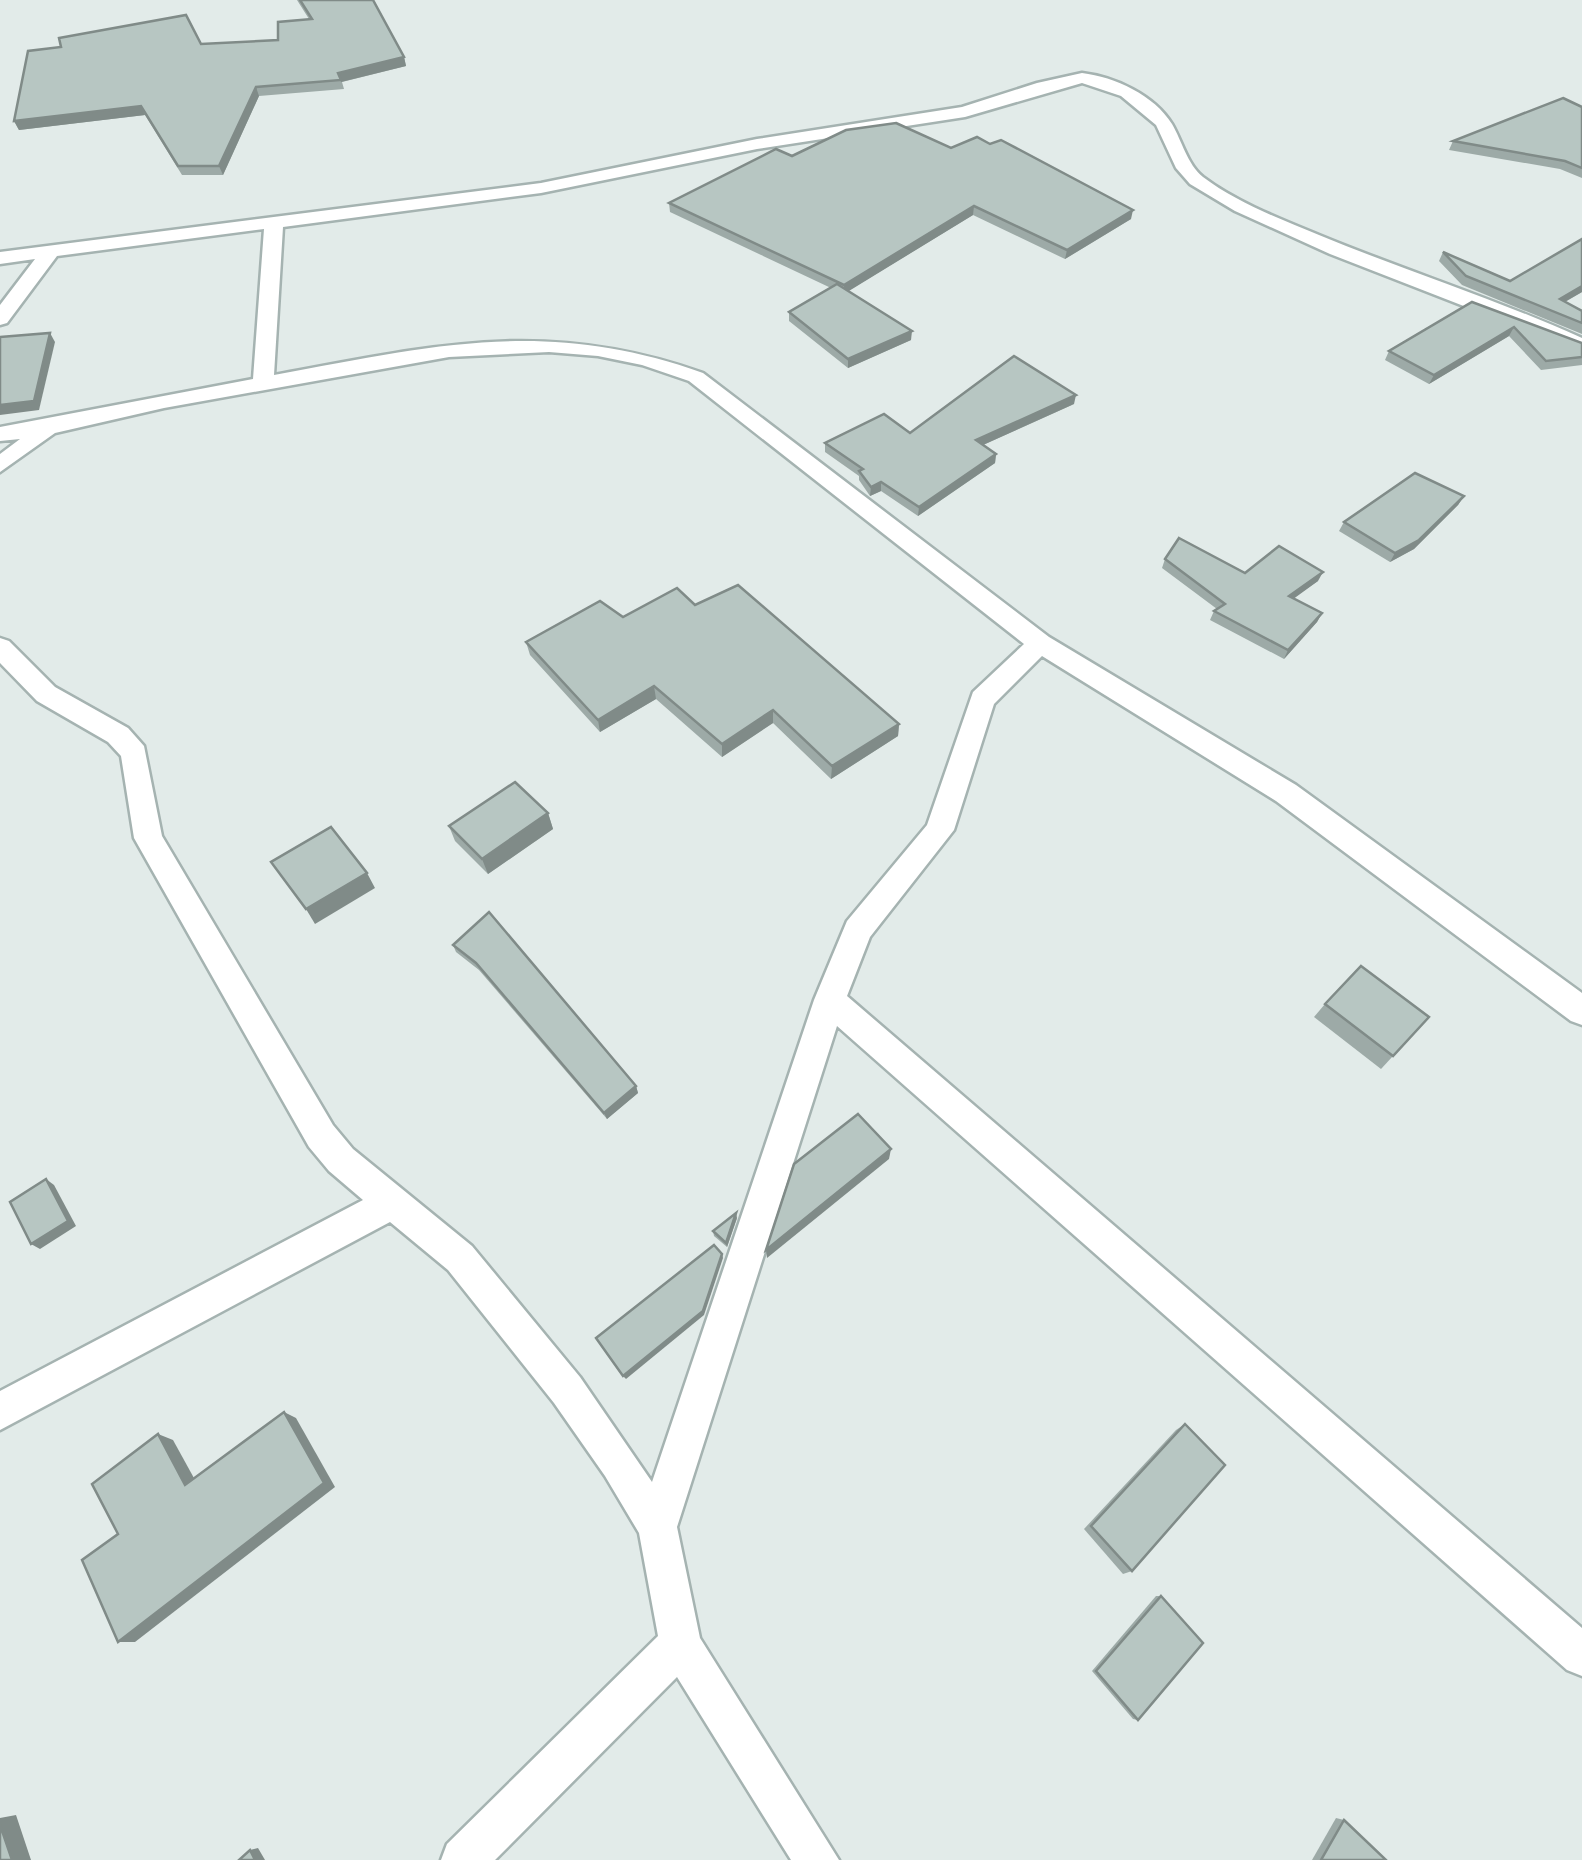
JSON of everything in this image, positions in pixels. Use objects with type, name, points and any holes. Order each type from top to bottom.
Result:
[{"type":"street","points":[[0,258],[540,188],[757,144],[965,112],[1043,86],[1091,78],[1126,92],[1163,123],[1185,168],[1196,180],[1283,230],[1484,301],[1582,346]]},
{"type":"street","points":[[263,384],[274,222]]},
{"type":"street","points":[[0,318],[51,252]]},
{"type":"street","points":[[0,434],[46,431],[118,411],[433,354],[539,343],[598,348],[665,364],[696,378],[1040,643],[1286,794],[1582,1011]]},
{"type":"street","points":[[0,465],[46,431]]},
{"type":"street","points":[[657,1528],[830,1000],[858,930],[940,830],[982,699],[1040,643]]},
{"type":"street","points":[[0,648],[46,694],[118,735],[134,753],[148,838],[321,1136],[391,1203],[460,1258],[567,1390],[619,1462],[657,1528],[680,1644],[817,1860]]},
{"type":"street","points":[[830,1000],[1582,1655]]},
{"type":"street","points":[[0,1411],[391,1203]]},
{"type":"street","points":[[463,1860],[680,1644]]},
{"type":"building","points":[[300,0],[373,0],[404,57],[338,73],[341,80],[256,87],[219,166],[178,166],[141,106],[14,121],[28,51],[61,47],[59,38],[186,15],[201,44],[278,40],[278,22],[312,19]]},
{"type":"building","points":[[1563,98],[1582,107],[1582,168],[1565,161],[1453,141]]},
{"type":"building","points":[[896,123],[951,148],[977,137],[990,144],[1001,140],[1133,210],[1067,250],[974,206],[844,285],[669,203],[776,149],[792,156],[846,130]]},
{"type":"building","points":[[1582,239],[1582,286],[1560,299],[1582,311],[1582,323],[1466,276],[1443,252],[1510,281]]},
{"type":"building","points":[[837,284],[912,331],[848,359],[789,312]]},
{"type":"building","points":[[1472,302],[1582,343],[1582,357],[1546,361],[1514,327],[1434,375],[1389,351]]},
{"type":"building","points":[[50,333],[34,401],[0,405],[0,337]]},
{"type":"building","points":[[1014,356],[1076,395],[976,440],[996,454],[919,507],[881,482],[871,487],[859,471],[863,469],[825,443],[884,414],[910,433]]},
{"type":"building","points":[[1415,473],[1464,496],[1419,540],[1395,553],[1344,522]]},
{"type":"building","points":[[1179,538],[1245,573],[1279,546],[1323,572],[1289,596],[1322,613],[1288,650],[1214,611],[1225,604],[1165,559]]},
{"type":"building","points":[[738,585],[899,724],[832,766],[773,710],[722,744],[654,686],[598,720],[526,642],[600,601],[623,617],[677,588],[695,605]]},
{"type":"building","points":[[515,782],[548,813],[482,859],[449,826]]},
{"type":"building","points":[[331,827],[367,873],[306,909],[271,862]]},
{"type":"building","points":[[489,912],[636,1086],[604,1113],[476,963],[453,945]]},
{"type":"building","points":[[1361,966],[1429,1017],[1393,1056],[1325,1004]]},
{"type":"building","points":[[858,1114],[891,1149],[766,1250],[794,1164]]},
{"type":"building","points":[[46,1179],[68,1221],[31,1244],[10,1202]]},
{"type":"building","points":[[736,1213],[726,1243],[713,1231]]},
{"type":"building","points":[[714,1245],[722,1254],[703,1311],[623,1376],[596,1338]]},
{"type":"building","points":[[284,1412],[324,1483],[118,1642],[82,1560],[118,1534],[92,1484],[158,1434],[185,1485]]},
{"type":"building","points":[[1185,1424],[1225,1465],[1132,1571],[1091,1526]]},
{"type":"building","points":[[1161,1596],[1203,1643],[1138,1720],[1096,1671]]},
{"type":"building","points":[[1344,1820],[1386,1860],[1321,1860]]},
{"type":"building","points":[[0,1825],[12,1860],[0,1860]]},
{"type":"building","points":[[250,1850],[255,1860],[239,1860]]}]
